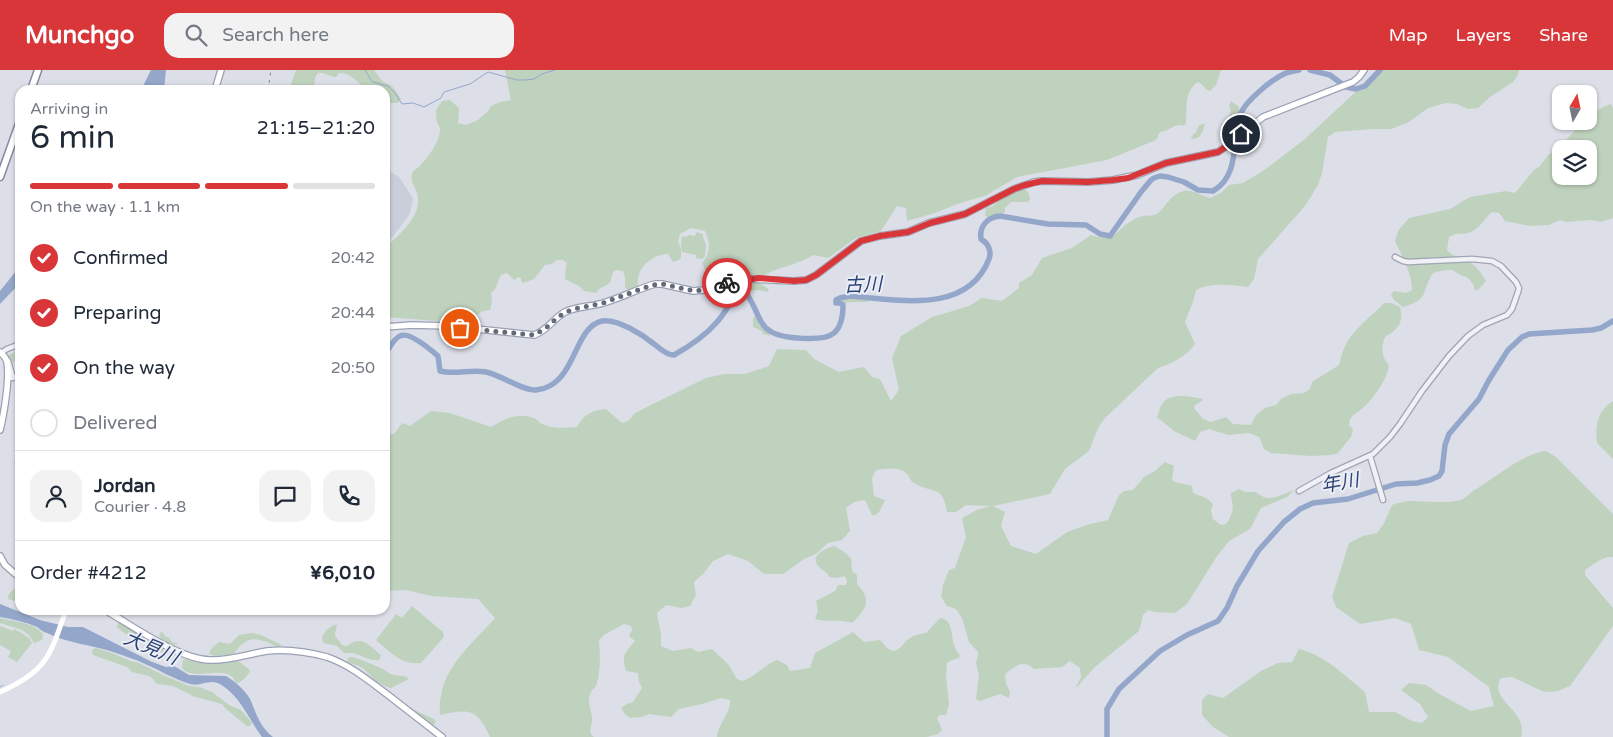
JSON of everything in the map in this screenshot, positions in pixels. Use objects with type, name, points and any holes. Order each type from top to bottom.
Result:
[{"type":"highway","points":[[33,85],[38,70]]},
{"type":"highway","points":[[0,177],[15,135]]},
{"type":"main road","points":[[216,85],[220,70]]},
{"type":"main road","points":[[390,327],[448,326],[534,335],[566,312],[603,303],[655,284],[694,291],[750,279],[801,281],[816,275],[861,241],[908,232],[930,223],[965,214],[1014,189],[1034,182],[1088,182],[1128,178],[1166,163],[1218,152],[1263,117],[1348,84],[1357,79],[1364,70]]},
{"type":"main road","points":[[0,352],[6,358],[10,378],[0,430]]},
{"type":"main road","points":[[0,556],[5,565],[15,574]]},
{"type":"main road","points":[[0,692],[23,682],[48,656],[56,640],[64,615]]},
{"type":"main road","points":[[114,615],[189,657],[211,660],[228,659],[267,651],[295,651],[343,663],[357,671],[442,737]]},
{"type":"street","points":[[1299,491],[1331,473],[1370,456],[1390,437],[1449,356],[1468,336],[1484,325],[1502,318],[1510,312],[1515,303],[1519,288],[1516,282],[1501,266],[1492,260],[1408,262],[1395,257]]},
{"type":"street","points":[[0,352],[15,346]]},
{"type":"street","points":[[10,378],[15,378]]},
{"type":"street","points":[[1370,456],[1383,498]]},
{"type":"shaded area","points":[[390,171],[399,177],[413,198],[409,215],[391,239]]},
{"type":"green space","points":[[296,70],[374,70],[382,81],[390,85],[361,85],[344,73],[339,73],[336,77],[318,73],[314,85],[291,85]]},
{"type":"green space","points":[[505,70],[1221,70],[1216,85],[1210,91],[1198,82],[1190,90],[1187,101],[1186,124],[1183,126],[1177,125],[1160,132],[1156,140],[1107,160],[1017,177],[985,196],[907,221],[906,208],[897,206],[881,231],[856,238],[828,258],[814,255],[762,276],[752,278],[733,278],[707,274],[702,263],[708,251],[707,235],[705,231],[691,228],[680,234],[678,242],[681,248],[681,258],[673,262],[668,254],[651,260],[642,268],[639,273],[638,285],[633,289],[628,290],[625,287],[623,271],[616,270],[613,272],[610,283],[599,289],[596,293],[584,291],[579,286],[565,279],[567,263],[563,260],[557,260],[552,264],[545,265],[534,279],[523,283],[519,277],[514,280],[507,273],[502,275],[496,288],[491,293],[490,310],[483,311],[464,323],[390,317],[390,243],[409,224],[417,209],[417,193],[412,180],[412,174],[426,159],[438,140],[440,129],[436,110],[442,101],[450,100],[459,108],[458,123],[466,125],[478,120],[491,106],[511,100]]},
{"type":"green space","points":[[1379,70],[1519,70],[1513,82],[1490,97],[1478,108],[1468,109],[1457,104],[1446,103],[1428,108],[1409,122],[1391,129],[1335,132],[1328,137],[1318,185],[1305,206],[1258,259],[1254,279],[1248,287],[1215,285],[1196,290],[1185,322],[1195,344],[1192,348],[1178,359],[1158,368],[1105,418],[1098,428],[1089,451],[1065,469],[1050,494],[993,506],[1005,512],[1001,526],[1011,546],[1036,554],[1067,532],[1108,520],[1119,495],[1124,491],[1133,490],[1144,477],[1155,471],[1165,462],[1174,466],[1172,480],[1192,486],[1193,493],[1206,498],[1213,504],[1211,510],[1213,519],[1221,525],[1226,524],[1232,513],[1231,493],[1239,489],[1245,492],[1256,492],[1261,496],[1270,498],[1294,490],[1287,497],[1261,508],[1250,529],[1229,541],[1217,556],[1187,604],[1175,613],[1148,610],[1143,615],[1139,631],[1095,667],[1077,687],[1081,677],[1080,668],[1070,661],[1062,667],[1034,669],[1023,664],[1015,667],[1005,675],[1010,692],[1009,698],[1000,694],[980,701],[976,699],[979,676],[976,663],[978,652],[969,642],[962,618],[956,609],[947,606],[941,597],[949,570],[955,568],[966,537],[962,518],[990,506],[966,505],[956,512],[947,512],[940,493],[914,483],[903,471],[888,469],[876,470],[872,478],[874,496],[885,500],[879,512],[872,515],[865,500],[854,502],[846,508],[850,531],[842,540],[828,543],[816,554],[804,559],[783,574],[764,574],[748,561],[728,554],[713,561],[694,582],[696,595],[690,606],[681,608],[666,605],[657,613],[661,646],[673,651],[691,648],[698,652],[712,649],[728,664],[737,679],[743,681],[777,660],[787,665],[790,671],[810,668],[815,653],[853,632],[864,642],[880,640],[887,648],[893,651],[900,648],[910,638],[926,633],[940,618],[944,619],[951,628],[954,646],[960,656],[947,663],[946,676],[949,704],[946,715],[940,715],[937,718],[942,730],[938,734],[927,737],[717,737],[730,705],[730,700],[721,698],[679,709],[671,717],[649,714],[630,718],[621,708],[633,702],[642,688],[638,673],[626,671],[625,654],[635,641],[629,636],[632,630],[631,626],[624,624],[604,635],[599,640],[600,662],[598,678],[589,699],[592,719],[590,731],[594,737],[490,737],[481,720],[471,713],[458,712],[440,715],[440,699],[449,672],[465,650],[495,618],[478,599],[431,596],[406,590],[390,591],[390,434],[394,434],[402,423],[410,426],[431,411],[450,413],[491,427],[512,417],[524,416],[536,419],[546,426],[564,428],[577,427],[588,414],[606,409],[622,423],[628,421],[635,413],[706,378],[724,374],[745,374],[769,366],[777,349],[806,350],[814,359],[839,372],[863,367],[872,377],[880,379],[891,401],[899,390],[892,358],[901,336],[932,317],[969,306],[982,298],[1002,301],[1019,288],[1019,283],[1032,275],[1042,258],[1072,248],[1091,235],[1111,238],[1134,219],[1158,213],[1180,192],[1191,191],[1210,198],[1221,193],[1229,185],[1243,183],[1263,171],[1305,139]]},
{"type":"green space","points":[[390,85],[401,99],[398,103],[390,103]]},
{"type":"green space","points":[[1231,101],[1239,107],[1238,120],[1235,127],[1232,125],[1229,115]]},
{"type":"green space","points":[[1611,104],[1613,108],[1613,218],[1601,222],[1591,220],[1567,222],[1560,220],[1549,225],[1530,226],[1505,221],[1499,213],[1492,212],[1472,232],[1449,237],[1447,250],[1453,255],[1469,262],[1481,273],[1486,281],[1478,290],[1475,290],[1467,277],[1447,270],[1433,273],[1421,298],[1412,304],[1403,307],[1394,300],[1391,295],[1394,291],[1406,293],[1412,290],[1408,271],[1395,241],[1398,231],[1409,218],[1450,209],[1470,197],[1506,191],[1515,193],[1552,152],[1552,185],[1597,185],[1597,140],[1566,140],[1575,130],[1598,130],[1598,110]]},
{"type":"green space","points":[[1204,124],[1201,135],[1192,139],[1191,137],[1199,125]]},
{"type":"green space","points":[[1024,189],[1028,192],[1030,199],[1028,202],[1011,202],[1005,208],[1003,214],[987,217],[985,215],[986,208],[993,206],[1015,191]]},
{"type":"green space","points":[[696,232],[703,234],[706,245],[705,256],[702,259],[696,258],[696,255],[682,252],[682,236],[695,236]]},
{"type":"green space","points":[[759,283],[769,289],[767,292],[759,290],[749,291],[745,285]]},
{"type":"green space","points":[[846,298],[872,299],[866,302],[847,302],[845,305],[842,301]]},
{"type":"green space","points":[[1384,303],[1391,303],[1400,307],[1401,313],[1399,325],[1385,337],[1383,344],[1382,352],[1389,365],[1388,371],[1376,393],[1350,419],[1349,425],[1353,430],[1351,437],[1338,453],[1311,456],[1271,453],[1264,449],[1259,437],[1249,433],[1228,435],[1209,429],[1200,432],[1195,441],[1174,431],[1157,417],[1160,407],[1169,398],[1186,396],[1203,399],[1194,408],[1203,419],[1211,422],[1226,417],[1233,424],[1251,425],[1256,415],[1265,408],[1276,405],[1281,399],[1291,394],[1304,393],[1310,389],[1312,382],[1339,365],[1344,348],[1349,340],[1358,328]]},
{"type":"green space","points":[[756,315],[771,336],[763,334],[762,331],[753,327],[753,318]]},
{"type":"green space","points":[[15,352],[15,362],[11,363],[8,355]]},
{"type":"green space","points":[[1613,401],[1613,459],[1597,443],[1596,431],[1600,414]]},
{"type":"green space","points":[[1546,451],[1556,457],[1613,514],[1613,557],[1602,559],[1595,563],[1585,570],[1585,575],[1613,608],[1613,626],[1570,686],[1558,691],[1549,692],[1542,691],[1512,677],[1501,678],[1498,686],[1499,693],[1519,719],[1522,728],[1521,737],[1229,737],[1213,727],[1202,715],[1202,700],[1208,694],[1223,698],[1261,671],[1278,663],[1292,662],[1299,649],[1326,661],[1365,692],[1369,712],[1395,712],[1412,721],[1422,723],[1428,717],[1420,704],[1401,690],[1409,683],[1426,685],[1471,711],[1494,706],[1489,687],[1448,657],[1419,650],[1411,624],[1395,618],[1360,624],[1336,607],[1332,597],[1349,543],[1363,536],[1377,533],[1392,505],[1409,501],[1442,502],[1461,500],[1518,461]]},
{"type":"green space","points":[[834,546],[851,558],[852,571],[857,575],[857,584],[866,599],[862,612],[853,622],[815,619],[818,611],[816,601],[835,591],[838,585],[846,585],[845,576],[829,577],[817,564],[816,560],[819,554]]},
{"type":"green space","points":[[15,588],[15,601],[8,599],[10,592]]},
{"type":"green space","points":[[412,606],[443,632],[444,637],[421,663],[402,660],[376,640],[396,614],[402,618]]},
{"type":"green space","points":[[0,618],[34,627],[43,634],[42,640],[34,643],[29,635],[22,630],[0,623]]},
{"type":"green space","points":[[118,623],[122,623],[159,645],[140,642],[117,627]]},
{"type":"green space","points":[[334,625],[337,625],[335,636],[342,645],[347,646],[361,641],[381,655],[379,660],[372,660],[353,653],[344,653],[337,646],[323,643],[323,634]]},
{"type":"green space","points":[[0,626],[13,631],[15,629],[29,638],[32,643],[17,662],[8,657],[11,651],[0,645]]},
{"type":"green space","points":[[162,631],[172,642],[179,644],[170,645],[161,641],[159,635]]},
{"type":"green space","points":[[252,633],[282,645],[277,647],[263,640],[254,639],[245,642],[232,655],[214,656],[209,654],[211,649],[219,642],[230,644],[239,635]]},
{"type":"green space","points":[[160,646],[178,655],[179,658],[171,661],[166,659],[158,648]]},
{"type":"green space","points":[[96,648],[139,663],[189,686],[199,687],[212,692],[229,705],[241,710],[252,723],[250,726],[247,726],[222,704],[195,697],[173,686],[157,684],[149,676],[132,672],[127,667],[93,655],[92,650]]},
{"type":"green space","points":[[352,657],[383,669],[392,675],[404,676],[409,679],[391,688],[387,687],[376,681],[359,666],[347,662],[348,658]]},
{"type":"green space","points":[[188,659],[210,663],[238,661],[249,669],[250,672],[242,681],[236,683],[232,677],[226,674],[186,672],[182,668],[183,660]]},
{"type":"green space","points":[[410,708],[434,719],[436,722],[430,725]]},
{"type":"water","points":[[151,70],[166,70],[164,85],[144,85]]},
{"type":"water","points":[[15,272],[15,288],[0,304],[0,291]]},
{"type":"water","points":[[0,604],[15,610],[15,615],[28,615],[68,627],[83,627],[152,662],[166,667],[174,666],[189,675],[226,676],[247,694],[262,725],[273,737],[262,737],[235,697],[218,683],[209,682],[197,685],[187,683],[141,662],[63,639],[28,624],[0,617]]},
{"type":"waterway","points":[[365,70],[373,82],[384,85]]},
{"type":"waterway","points":[[390,88],[402,104],[413,103],[424,107],[441,98],[444,92],[470,84],[488,72],[517,80],[525,80],[534,79],[555,70]]},
{"type":"waterway","name":"古川","points":[[390,347],[398,337],[409,336],[438,356],[440,371],[486,372],[525,388],[536,390],[549,386],[559,379],[585,334],[592,326],[602,321],[615,322],[630,328],[666,353],[674,355],[697,340],[712,327],[740,290],[747,294],[762,323],[770,331],[793,338],[821,338],[829,336],[839,327],[843,305],[836,303],[836,300],[840,298],[849,296],[888,300],[928,300],[947,297],[964,289],[979,277],[989,259],[989,248],[981,239],[981,230],[991,218],[1000,216],[1048,224],[1086,225],[1100,234],[1110,236],[1141,192],[1154,178],[1160,176],[1168,177],[1184,182],[1198,190],[1213,191],[1222,184],[1232,166],[1238,123],[1244,108],[1253,97],[1272,81],[1286,73],[1299,70]]},
{"type":"waterway","name":"古川","points":[[1310,70],[1330,75],[1346,87],[1356,89],[1365,86],[1380,70]]},
{"type":"waterway","name":"年川","points":[[1107,737],[1107,709],[1119,689],[1160,651],[1187,635],[1218,621],[1258,551],[1284,522],[1300,509],[1313,503],[1348,499],[1396,484],[1417,483],[1439,476],[1442,471],[1445,445],[1449,434],[1479,399],[1508,350],[1522,337],[1529,334],[1592,330],[1601,328],[1613,321]]},
{"type":"railway","points":[[269,85],[271,70]]},
{"type":"way so far","points":[[460,328],[529,336],[538,334],[566,312],[603,303],[655,284],[694,291],[727,283]]},
{"type":"route","points":[[727,283],[759,278],[794,281],[806,280],[824,270],[861,241],[908,232],[930,223],[972,212],[1025,185],[1042,181],[1088,182],[1128,178],[1166,163],[1218,152],[1241,134]]},
{"type":"water label","name":"大見川","points":[[151,648]]}]
